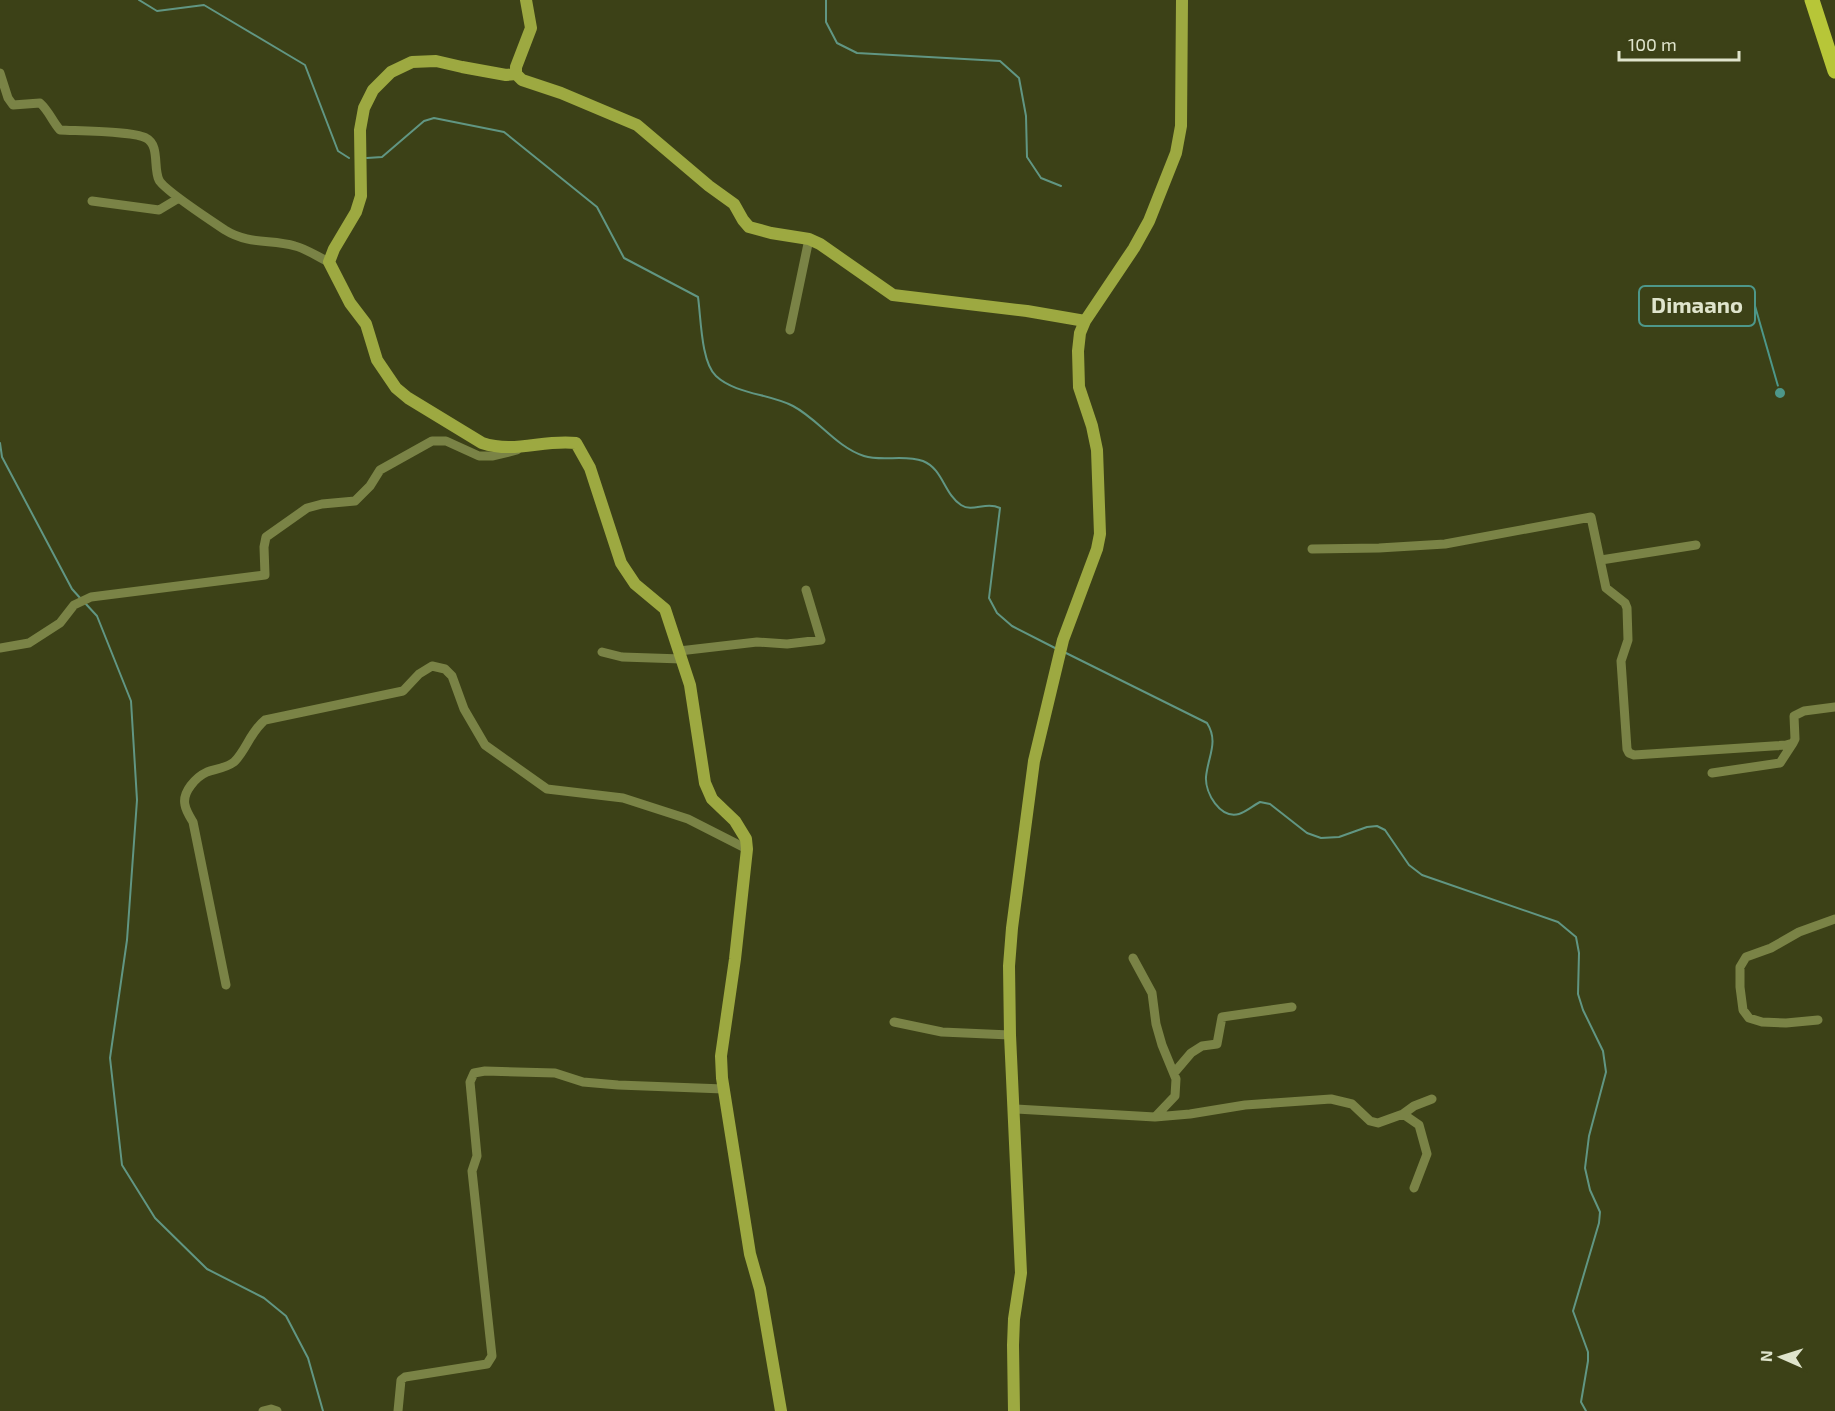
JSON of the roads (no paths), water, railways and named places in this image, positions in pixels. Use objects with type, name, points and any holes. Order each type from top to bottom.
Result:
[{"type":"main road","points":[[1812,0],[1835,71]]},
{"type":"street","points":[[526,0],[531,28],[516,67],[516,74],[522,80],[561,93],[637,125],[709,186],[734,204],[749,227],[809,239],[820,244],[893,295],[1027,311],[1085,321]]},
{"type":"street","points":[[1014,1411],[1014,1319],[1021,1274],[1010,1035],[1009,966],[1012,928],[1034,761],[1063,640],[1097,549],[1100,534],[1097,450],[1079,387],[1080,333],[1085,321],[1134,248],[1149,221],[1176,153],[1181,126],[1182,0]]},
{"type":"street","points":[[328,262],[356,212],[361,196],[360,130],[363,108],[373,90],[391,72],[412,62],[436,61],[506,75],[516,74]]},
{"type":"street","points":[[0,73],[8,98],[13,105]]},
{"type":"street","points":[[0,105],[40,103],[48,110],[53,123],[60,130],[135,135],[148,139],[154,146],[160,183],[226,231],[256,242],[296,246],[328,262],[350,303],[366,324],[377,360],[396,388],[408,398],[482,443],[495,448],[528,447]]},
{"type":"street","points":[[92,201],[159,210],[179,198]]},
{"type":"street","points":[[790,330],[809,239]]},
{"type":"street","points":[[0,648],[29,643],[60,622],[74,605],[91,597],[265,575],[266,537],[308,508],[322,504],[355,501],[370,486],[380,470],[432,441],[446,441],[478,456],[493,456],[561,441],[576,442],[590,468],[621,563],[635,585],[664,609],[690,685],[705,783],[712,799],[735,821],[746,839],[747,849],[735,959],[721,1056],[724,1089],[750,1254],[760,1289],[781,1411]]},
{"type":"street","points":[[1311,549],[1445,544],[1591,518],[1606,588],[1625,603],[1627,608],[1628,639],[1621,661],[1629,753],[1634,755],[1793,743]]},
{"type":"street","points":[[1601,560],[1696,545]]},
{"type":"street","points":[[602,652],[622,657],[680,655],[757,642],[787,644],[821,640],[806,590]]},
{"type":"street","points":[[226,985],[193,822],[185,806],[185,795],[205,773],[235,761],[257,727],[265,720],[403,691],[419,674],[432,666],[445,669],[452,676],[464,709],[485,745],[547,789],[623,798],[688,819],[747,849]]},
{"type":"street","points":[[1712,773],[1780,763],[1795,739],[1794,716],[1804,711],[1835,707]]},
{"type":"street","points":[[1818,1020],[1786,1023],[1762,1022],[1749,1017],[1743,1010],[1740,967],[1746,957],[1771,948],[1799,932],[1835,919]]},
{"type":"street","points":[[1133,958],[1152,993],[1159,1034],[1176,1079],[1175,1096],[1155,1117]]},
{"type":"street","points":[[1174,1074],[1191,1053],[1202,1046],[1216,1044],[1222,1017],[1292,1007]]},
{"type":"street","points":[[894,1022],[942,1032],[1010,1035]]},
{"type":"street","points":[[398,1411],[401,1380],[405,1377],[487,1364],[492,1356],[472,1171],[477,1156],[470,1082],[474,1073],[485,1071],[555,1073],[583,1082],[724,1089]]},
{"type":"street","points":[[1014,1108],[1155,1117],[1331,1099],[1352,1104],[1370,1121],[1378,1123],[1403,1114],[1414,1106],[1432,1099]]},
{"type":"street","points":[[1403,1114],[1419,1125],[1427,1154],[1414,1188]]},
{"type":"street","points":[[263,1411],[271,1409],[277,1411]]},
{"type":"waterway","points":[[139,0],[157,11],[204,5],[305,65],[338,151],[349,158]]},
{"type":"waterway","points":[[826,0],[826,22],[837,43],[857,53],[1000,61],[1019,78],[1026,116],[1027,157],[1041,178],[1061,186]]},
{"type":"waterway","points":[[367,158],[382,157],[424,121],[434,118],[504,132],[597,207],[624,258],[698,297],[702,339],[707,361],[716,376],[733,387],[793,406],[854,452],[871,458],[908,458],[923,461],[935,470],[951,495],[961,505],[970,508],[989,506],[1000,508],[989,598],[997,613],[1012,626],[1055,648]]},
{"type":"waterway","points":[[0,443],[2,457],[72,589],[81,599]]},
{"type":"waterway","points":[[85,603],[97,616],[131,701],[137,800],[127,940],[110,1058],[122,1165],[155,1218],[207,1269],[264,1298],[286,1316],[308,1358],[323,1411]]},
{"type":"waterway","points":[[1066,653],[1207,723],[1212,736],[1212,749],[1206,783],[1211,797],[1226,813],[1239,814],[1260,802],[1270,804],[1307,833],[1321,838],[1339,837],[1367,827],[1377,826],[1385,830],[1409,865],[1422,875],[1558,922],[1576,937],[1579,953],[1578,994],[1583,1010],[1603,1051],[1606,1072],[1589,1136],[1585,1168],[1590,1190],[1600,1212],[1599,1223],[1573,1311],[1588,1352],[1581,1402],[1586,1411]]},
{"type":"place","name":"Dimaano","points":[[1780,393]]}]
